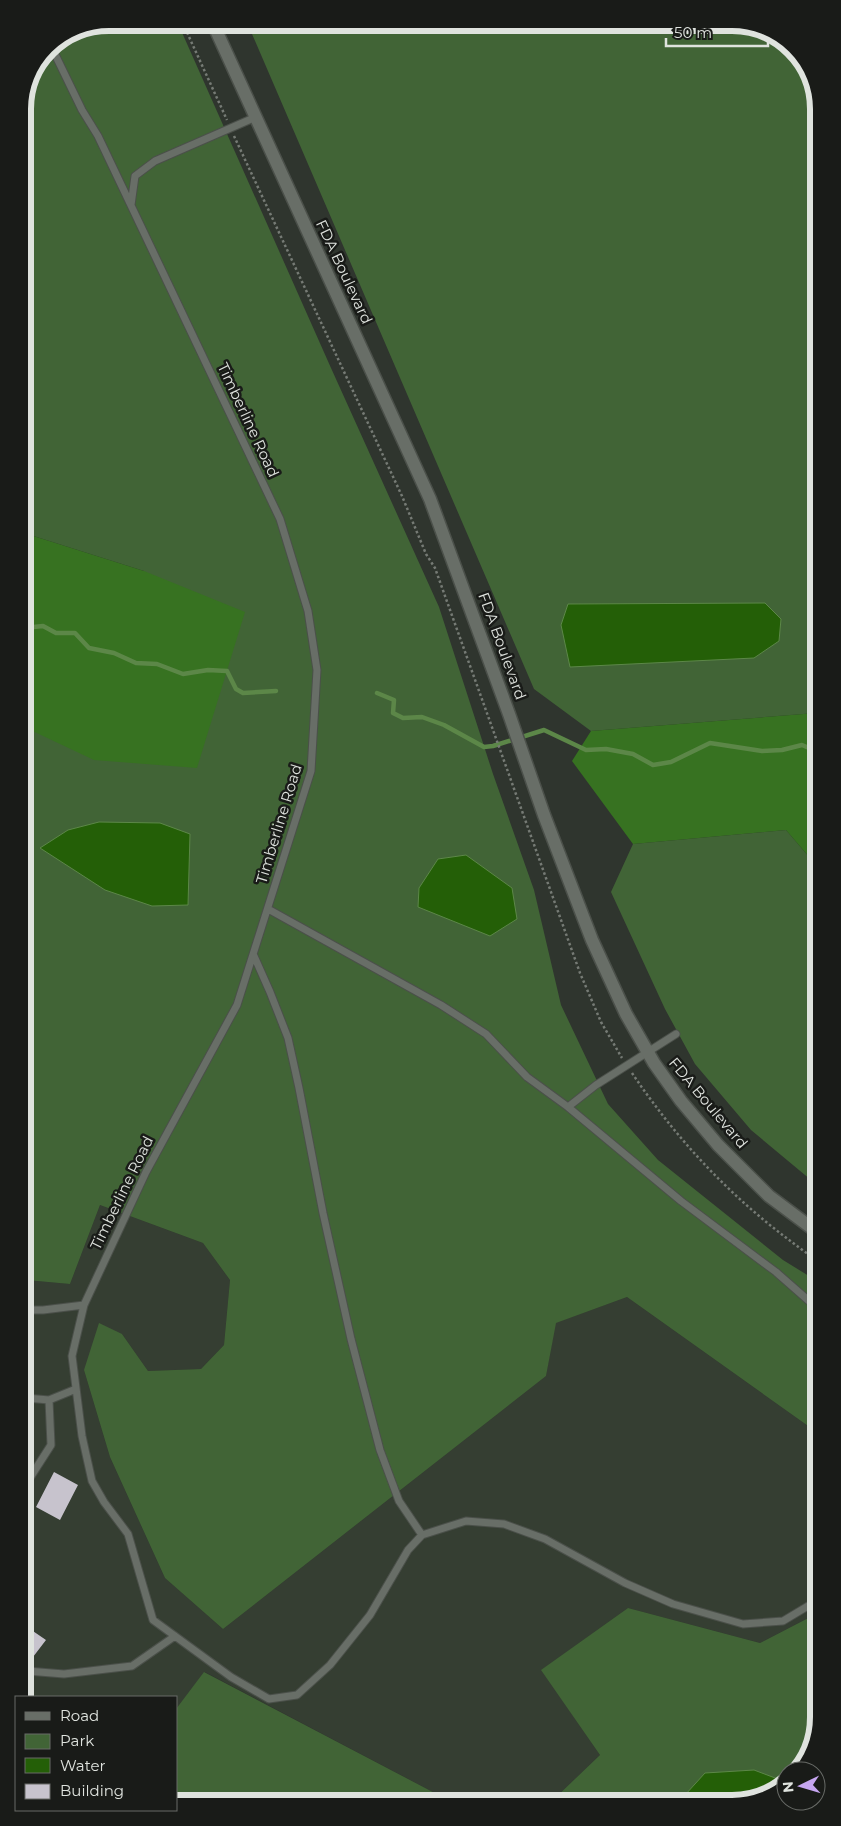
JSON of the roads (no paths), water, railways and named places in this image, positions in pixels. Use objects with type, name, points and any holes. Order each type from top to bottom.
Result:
[{"type":"street","name":"FDA Boulevard","points":[[215,31],[430,499],[466,594],[544,815],[592,940],[626,1014],[647,1052],[681,1101],[718,1145],[770,1196],[810,1227]]},
{"type":"lane","name":"Timberline Road","points":[[55,54],[82,110],[98,136],[280,519],[308,611],[317,670],[311,771],[238,1005],[146,1172],[84,1305],[72,1356],[76,1389]]},
{"type":"lane","points":[[131,205],[135,176],[155,160],[256,118]]},
{"type":"lane","points":[[268,909],[441,1005],[486,1034],[527,1077],[568,1107],[681,1201],[776,1272],[810,1302]]},
{"type":"lane","points":[[254,956],[288,1038],[323,1213],[351,1339],[380,1450],[399,1501],[422,1535]]},
{"type":"lane","points":[[568,1107],[596,1085],[676,1034]]},
{"type":"lane","points":[[31,1310],[84,1305]]},
{"type":"lane","points":[[31,1398],[49,1400],[76,1389],[82,1436],[92,1481],[104,1502],[128,1534],[153,1620],[231,1677],[268,1699],[297,1695],[330,1665],[370,1615],[408,1550],[422,1535],[466,1522],[504,1524],[545,1539],[633,1587],[674,1604],[743,1624],[783,1621],[810,1605]]},
{"type":"lane","points":[[31,1476],[51,1446],[49,1400]]},
{"type":"lane","points":[[31,1671],[64,1674],[132,1666],[175,1636]]},
{"type":"water","points":[[765,603],[781,619],[779,641],[754,658],[570,667],[561,625],[568,604]]},
{"type":"water","points":[[99,822],[160,823],[190,834],[188,905],[152,906],[105,890],[40,848],[68,830]]},
{"type":"water","points":[[466,855],[512,888],[517,919],[490,936],[418,907],[419,888],[438,859]]},
{"type":"water","points":[[754,1770],[776,1778],[776,1781],[771,1784],[757,1791],[747,1793],[732,1795],[685,1795],[705,1773]]},
{"type":"waterway","points":[[31,627],[43,626],[56,633],[75,633],[89,648],[114,653],[136,663],[157,664],[183,674],[208,670],[227,671],[236,689],[243,693],[276,691]]},
{"type":"waterway","points":[[377,693],[394,700],[393,713],[403,718],[422,717],[444,725],[484,747],[544,730],[586,750],[606,749],[633,754],[653,765],[671,762],[710,743],[762,751],[782,750],[802,745],[810,748]]}]
